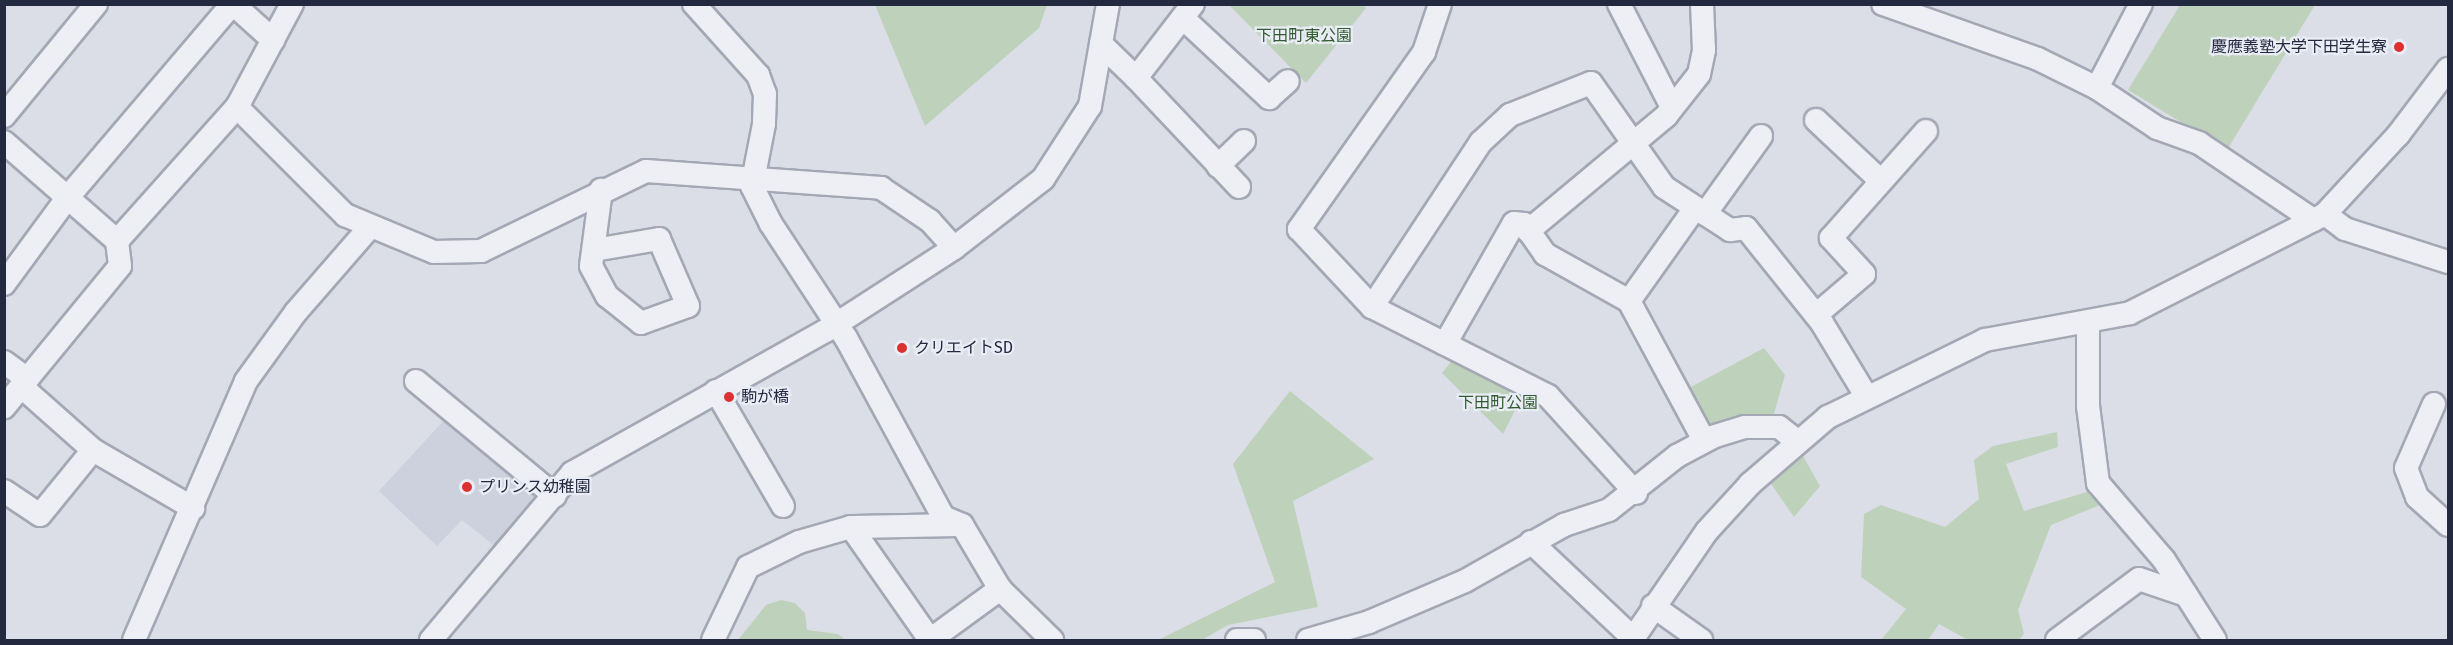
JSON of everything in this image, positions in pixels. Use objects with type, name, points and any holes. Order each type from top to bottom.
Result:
[{"type":"street","points":[[4,116],[96,4]]},
{"type":"street","points":[[4,284],[68,197],[232,4],[273,40]]},
{"type":"street","points":[[117,241],[237,107],[292,4]]},
{"type":"street","points":[[694,4],[743,56],[765,94],[751,176],[771,224],[835,324],[942,517],[962,525],[1000,589],[1052,640]]},
{"type":"street","points":[[430,640],[555,496],[590,460],[835,324],[954,248],[1043,179],[1085,134],[1108,4]]},
{"type":"street","points":[[1440,4],[1424,52],[1299,229],[1372,307],[1548,396],[1636,493]]},
{"type":"street","points":[[1619,4],[1671,105]]},
{"type":"street","points":[[1528,231],[1633,141],[1666,116],[1671,105],[1699,74],[1704,50],[1702,4]]},
{"type":"street","points":[[1883,4],[2038,59],[2097,88],[2157,128],[2199,143],[2319,217],[2345,229],[2448,262]]},
{"type":"street","points":[[2097,88],[2141,4]]},
{"type":"street","points":[[1136,78],[1189,12],[1269,98],[1288,81]]},
{"type":"street","points":[[1101,44],[1239,188]]},
{"type":"street","points":[[1531,542],[1633,639],[1653,606],[1707,531],[1798,442],[1865,394],[1985,340],[2130,313],[2319,217],[2398,135],[2448,69]]},
{"type":"street","points":[[1372,307],[1481,142],[1510,115],[1591,83],[1664,187],[1699,212],[1730,230],[1746,228],[1816,315],[1865,394]]},
{"type":"street","points":[[237,107],[345,215],[369,228],[428,251],[457,255],[481,251],[601,190],[646,171],[751,176],[881,188],[930,221],[954,248]]},
{"type":"street","points":[[1816,120],[1881,181]]},
{"type":"street","points":[[1816,315],[1863,274],[1831,238],[1926,131]]},
{"type":"street","points":[[1629,301],[1761,136]]},
{"type":"street","points":[[1218,166],[1244,141]]},
{"type":"street","points":[[4,142],[117,241],[120,266],[4,407]]},
{"type":"street","points":[[594,250],[660,239],[688,306],[641,324],[608,297],[591,266],[601,190]]},
{"type":"street","points":[[1445,344],[1507,228],[1524,224],[1545,254],[1629,301],[1704,440]]},
{"type":"street","points":[[134,640],[246,381],[296,312],[369,228]]},
{"type":"street","points":[[2088,322],[2088,406],[2098,483],[2164,560],[2215,640]]},
{"type":"street","points":[[4,362],[93,450],[193,508]]},
{"type":"street","points":[[416,381],[555,496]]},
{"type":"street","points":[[716,391],[783,507]]},
{"type":"street","points":[[2434,404],[2406,468],[2417,497],[2448,525]]},
{"type":"street","points":[[1308,640],[1369,622],[1465,581],[1531,542],[1636,493],[1704,440],[1745,427],[1779,427],[1798,442]]},
{"type":"street","points":[[4,491],[40,515],[93,450]]},
{"type":"street","points":[[713,640],[748,567],[799,542],[851,527],[962,525]]},
{"type":"street","points":[[851,527],[930,640],[1000,589]]},
{"type":"street","points":[[2057,640],[2139,579],[2186,595]]},
{"type":"street","points":[[1653,606],[1701,640]]},
{"type":"street","points":[[1238,640],[1254,640]]},
{"type":"shaded area","points":[[447,417],[543,495],[496,547],[462,520],[437,546],[379,491]]},
{"type":"green space","points":[[875,4],[1047,5],[1039,28],[925,126]]},
{"type":"green space","name":"下田町東公園","points":[[1229,5],[1362,5],[1366,8],[1306,83]]},
{"type":"green space","points":[[2180,5],[2315,5],[2227,150],[2128,90]]},
{"type":"green space","points":[[1764,348],[1785,375],[1773,417],[1705,427],[1687,389]]},
{"type":"green space","name":"下田町公園","points":[[1455,357],[1522,397],[1503,434],[1442,373]]},
{"type":"green space","points":[[1290,391],[1374,459],[1293,501],[1318,607],[1228,625],[1202,640],[1158,640],[1275,582],[1233,464]]},
{"type":"green space","points":[[2057,432],[2058,447],[2006,464],[2024,511],[2087,492],[2100,505],[2051,525],[2018,610],[2024,634],[2019,640],[1968,640],[1939,624],[1928,640],[1881,640],[1906,609],[1861,577],[1864,514],[1881,505],[1945,527],[1979,499],[1974,460],[1993,446]]},
{"type":"green space","points":[[1799,449],[1820,486],[1794,517],[1767,478]]},
{"type":"green space","points":[[781,600],[795,603],[805,613],[807,630],[838,634],[845,640],[738,640],[766,605]]},
{"type":"place","name":"慶應義塾大学下田学生寮","points":[[2399,47]]},
{"type":"place","name":"クリエイトSD","points":[[902,348]]},
{"type":"place","name":"駒が橋","points":[[729,397]]},
{"type":"place","name":"プリンス幼稚園","points":[[467,487]]}]
